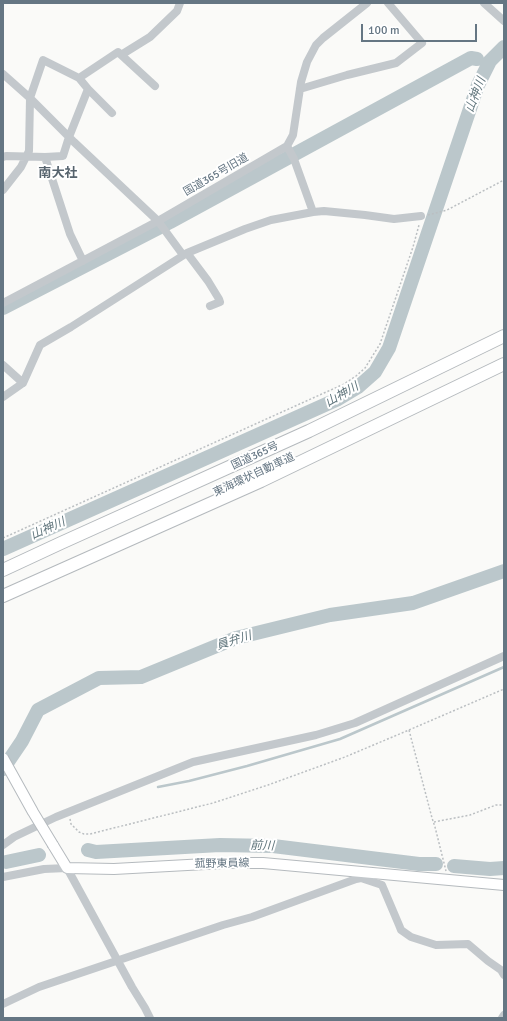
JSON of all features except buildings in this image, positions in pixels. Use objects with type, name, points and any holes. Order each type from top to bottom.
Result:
[{"type":"highway","name":"国道365号","points":[[3,570],[315,428],[504,336]]},
{"type":"highway","name":"東海環状自動車道","points":[[3,588],[164,517],[504,357]]},
{"type":"highway","points":[[3,596],[261,481],[504,364]]},
{"type":"main road","points":[[3,758],[32,812],[67,868]]},
{"type":"main road","name":"菰野東員線","points":[[67,868],[114,869],[246,863],[362,875],[504,885]]},
{"type":"street","points":[[121,55],[150,37],[177,11],[180,3]]},
{"type":"street","points":[[313,212],[294,159],[288,149],[293,135],[300,89],[307,62],[316,46],[323,38],[367,3]]},
{"type":"street","points":[[300,89],[347,75],[396,63],[422,43],[388,3]]},
{"type":"street","points":[[484,3],[504,21]]},
{"type":"street","points":[[79,78],[118,52],[155,86]]},
{"type":"street","points":[[3,190],[21,167],[29,151],[30,98],[43,60],[79,78],[112,113]]},
{"type":"street","points":[[3,74],[161,224],[208,281],[219,299],[220,302],[210,306]]},
{"type":"street","points":[[3,157],[63,156],[88,89]]},
{"type":"street","name":"国道365号旧道","points":[[3,303],[83,261],[161,224],[288,149]]},
{"type":"street","points":[[46,157],[70,234],[83,261]]},
{"type":"street","points":[[3,397],[23,383],[40,345],[71,327],[185,254],[245,228],[271,220],[324,211],[365,214],[394,219],[422,216]]},
{"type":"street","points":[[3,365],[23,383]]},
{"type":"street","points":[[3,845],[14,837],[69,812],[193,762],[316,735],[355,723],[504,656]]},
{"type":"street","points":[[3,876],[44,869],[67,868],[150,1018]]},
{"type":"street","points":[[3,1004],[39,987],[223,925],[252,917],[356,879],[362,875],[382,884],[401,930],[411,937],[436,946],[468,944],[501,970],[504,975]]},
{"type":"path","points":[[3,538],[344,384],[356,376],[365,368],[380,344],[422,216],[442,211],[465,202],[504,180]]},
{"type":"path","points":[[69,812],[71,824],[79,832],[90,834],[220,801],[338,759],[504,689]]},
{"type":"path","points":[[409,730],[448,880]]},
{"type":"path","points":[[434,822],[470,815],[496,805],[504,804]]},
{"type":"waterway","name":"山神川","points":[[3,549],[338,399],[358,387],[375,372],[389,348],[478,85],[490,61],[504,47]]},
{"type":"waterway","name":"山神川","points":[[3,308],[170,222],[471,58],[477,59]]},
{"type":"waterway","name":"員弁川","points":[[3,769],[22,741],[38,710],[99,678],[141,677],[236,638],[330,615],[413,603],[504,571]]},
{"type":"waterway","points":[[158,787],[189,781],[247,766],[340,739],[504,667]]},
{"type":"waterway","name":"前川","points":[[88,850],[96,852],[220,845],[273,846],[419,864],[436,864]]},
{"type":"waterway","name":"前川","points":[[6,862],[39,855]]},
{"type":"waterway","name":"前川","points":[[454,866],[490,869],[504,868]]},
{"type":"district","name":"南大社","points":[[58,174]]}]
